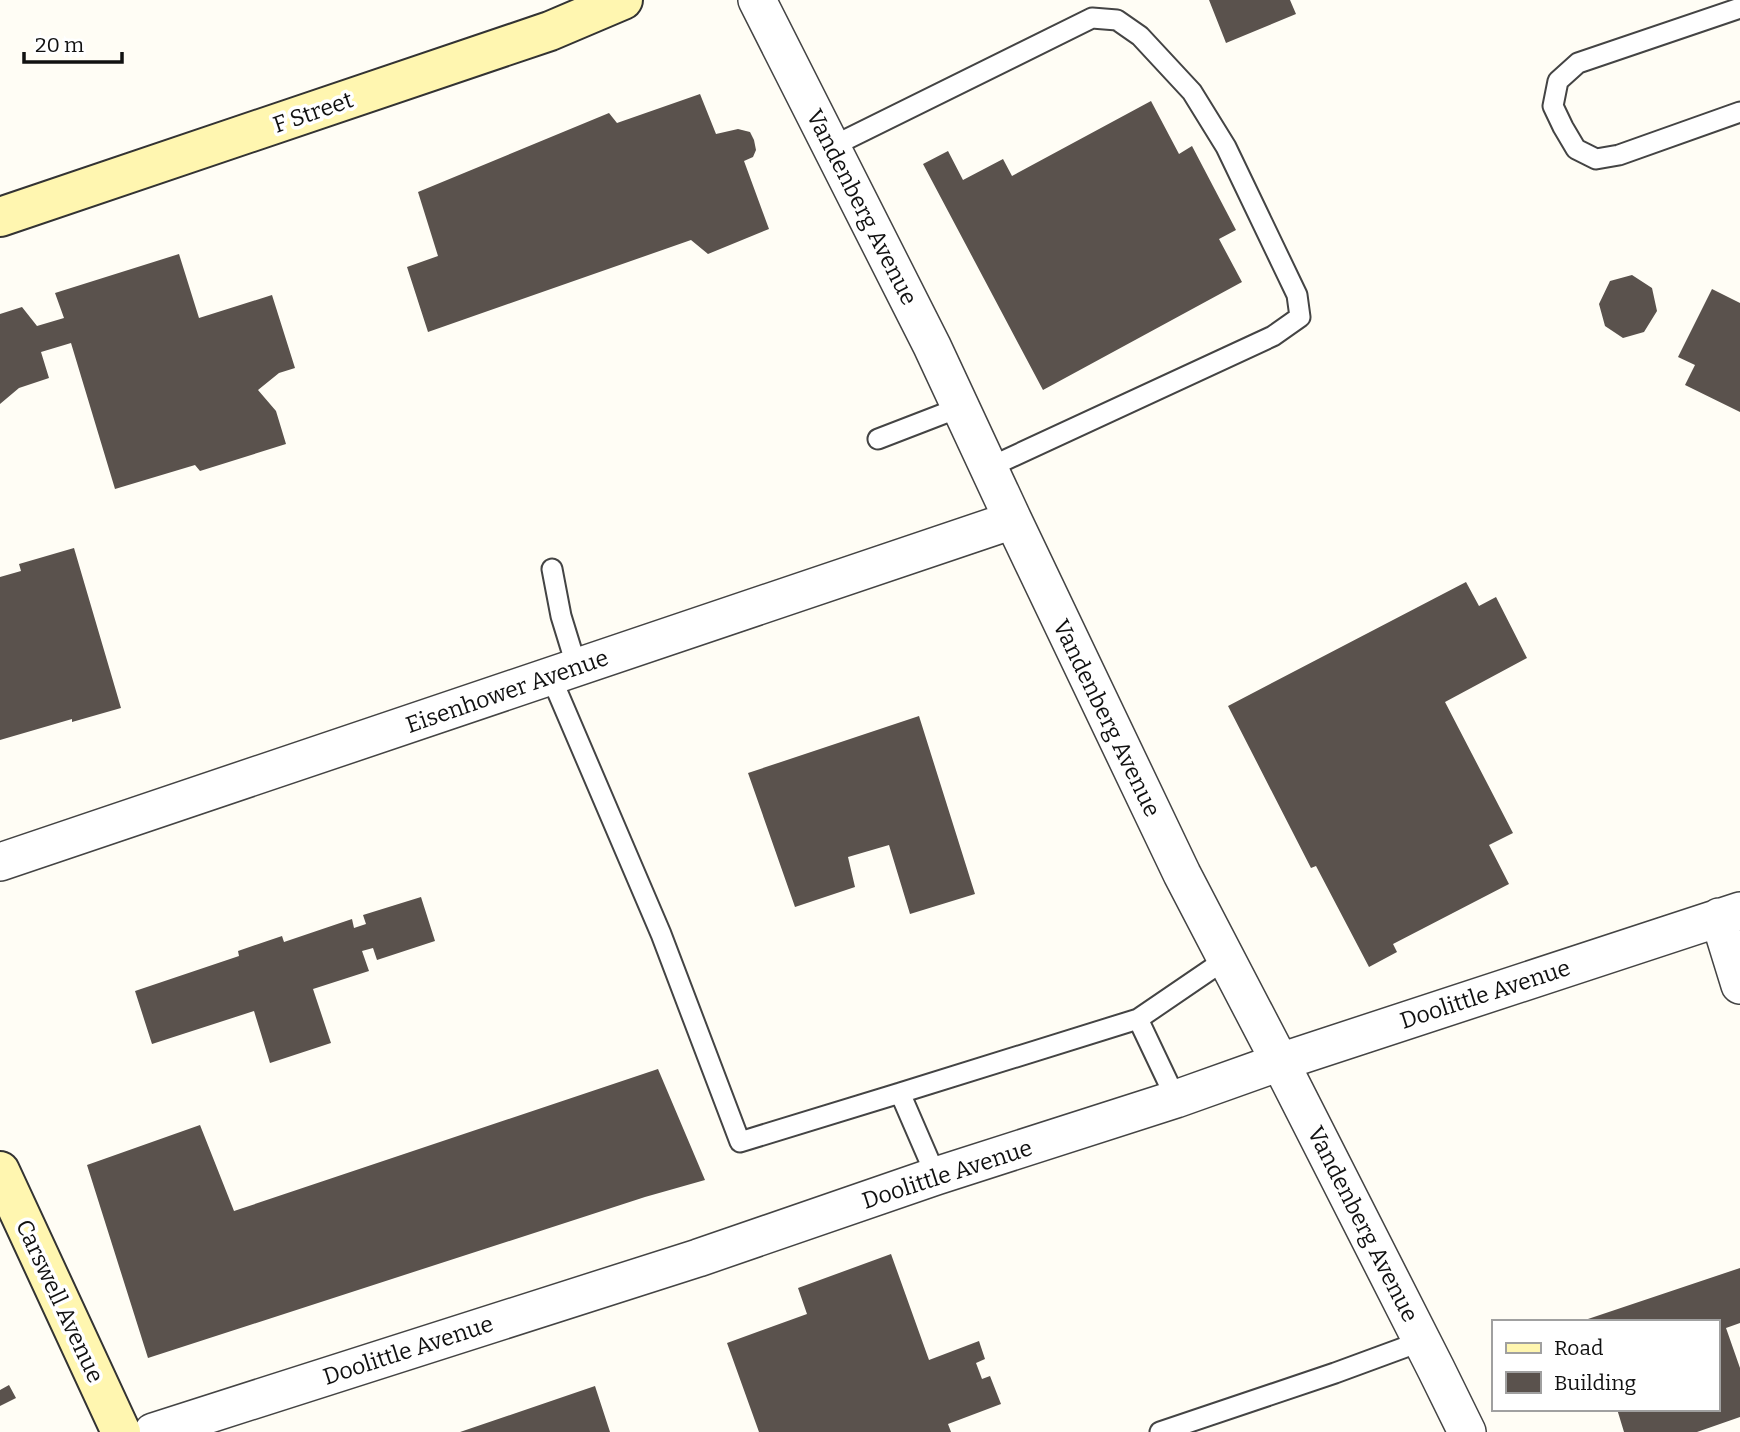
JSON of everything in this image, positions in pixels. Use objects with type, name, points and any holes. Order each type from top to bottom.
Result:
[{"type":"street","name":"F Street","points":[[0,217],[550,31],[623,0]]},
{"type":"street","name":"Vandenberg Avenue","points":[[757,0],[932,346],[1182,874],[1467,1432]]},
{"type":"street","name":"Eisenhower Avenue","points":[[0,862],[1013,520]]},
{"type":"street","points":[[1729,914],[1740,985]]},
{"type":"street","name":"Doolittle Avenue","points":[[153,1432],[698,1258],[936,1176],[1176,1099],[1729,914]]},
{"type":"street","name":"Carswell Avenue","points":[[0,1171],[121,1432]]},
{"type":"lane","points":[[1740,8],[1578,63],[1558,81],[1553,106],[1577,149],[1596,159],[1619,155],[1740,112]]},
{"type":"lane","points":[[831,148],[1092,19],[1118,20],[1140,36],[1192,92],[1226,147],[1297,295],[1300,317],[1273,336],[988,468]]},
{"type":"lane","points":[[878,439],[961,407]]},
{"type":"lane","points":[[552,569],[561,616],[564,672],[740,1142],[1138,1019],[1226,959]]},
{"type":"lane","points":[[1138,1019],[1176,1099]]},
{"type":"lane","points":[[900,1093],[936,1176]]},
{"type":"lane","points":[[1160,1432],[1422,1341]]},
{"type":"building","points":[[1209,0],[1290,0],[1296,14],[1226,43]]},
{"type":"building","points":[[700,94],[716,134],[738,129],[750,132],[756,150],[753,157],[744,161],[769,229],[708,254],[691,240],[428,332],[407,267],[438,256],[418,192],[609,113],[617,123]]},
{"type":"building","points":[[1151,101],[1179,154],[1192,146],[1236,230],[1219,239],[1242,282],[1043,390],[923,164],[948,151],[963,180],[1003,159],[1012,176]]},
{"type":"building","points":[[179,254],[199,318],[272,295],[295,368],[279,373],[258,390],[276,411],[286,444],[200,471],[195,465],[115,489],[71,343],[41,352],[49,378],[19,388],[0,404],[0,314],[22,307],[37,326],[64,318],[55,293]]},
{"type":"building","points":[[1632,275],[1652,288],[1657,311],[1644,332],[1623,338],[1605,326],[1599,304],[1610,281]]},
{"type":"building","points":[[1712,289],[1740,303],[1740,412],[1685,385],[1695,365],[1678,357]]},
{"type":"building","points":[[74,548],[121,708],[0,740],[0,577],[21,571],[19,564]]},
{"type":"building","points":[[1466,582],[1479,606],[1496,597],[1527,658],[1445,702],[1513,833],[1489,845],[1509,884],[1393,944],[1397,952],[1369,967],[1316,866],[1311,868],[1228,706]]},
{"type":"building","points":[[919,716],[975,894],[910,914],[889,845],[848,857],[855,887],[795,907],[748,773]]},
{"type":"building","points":[[421,897],[435,941],[377,960],[373,948],[362,951],[369,971],[313,989],[331,1043],[270,1063],[254,1011],[152,1044],[135,991],[239,956],[238,951],[282,936],[284,942],[352,919],[354,928],[366,924],[363,915]]},
{"type":"building","points":[[658,1069],[705,1180],[148,1358],[87,1165],[200,1125],[234,1211]]},
{"type":"building","points":[[891,1254],[929,1360],[979,1341],[985,1359],[976,1363],[982,1379],[990,1376],[1001,1404],[948,1424],[951,1432],[759,1432],[727,1343],[807,1314],[798,1288]]},
{"type":"building","points":[[1740,1268],[1740,1323],[1726,1328],[1740,1368],[1740,1417],[1697,1432],[1624,1432],[1618,1411],[1719,1411],[1719,1320],[1585,1320]]},
{"type":"building","points":[[9,1385],[16,1398],[0,1406],[0,1390]]},
{"type":"building","points":[[595,1386],[610,1432],[460,1432]]}]
